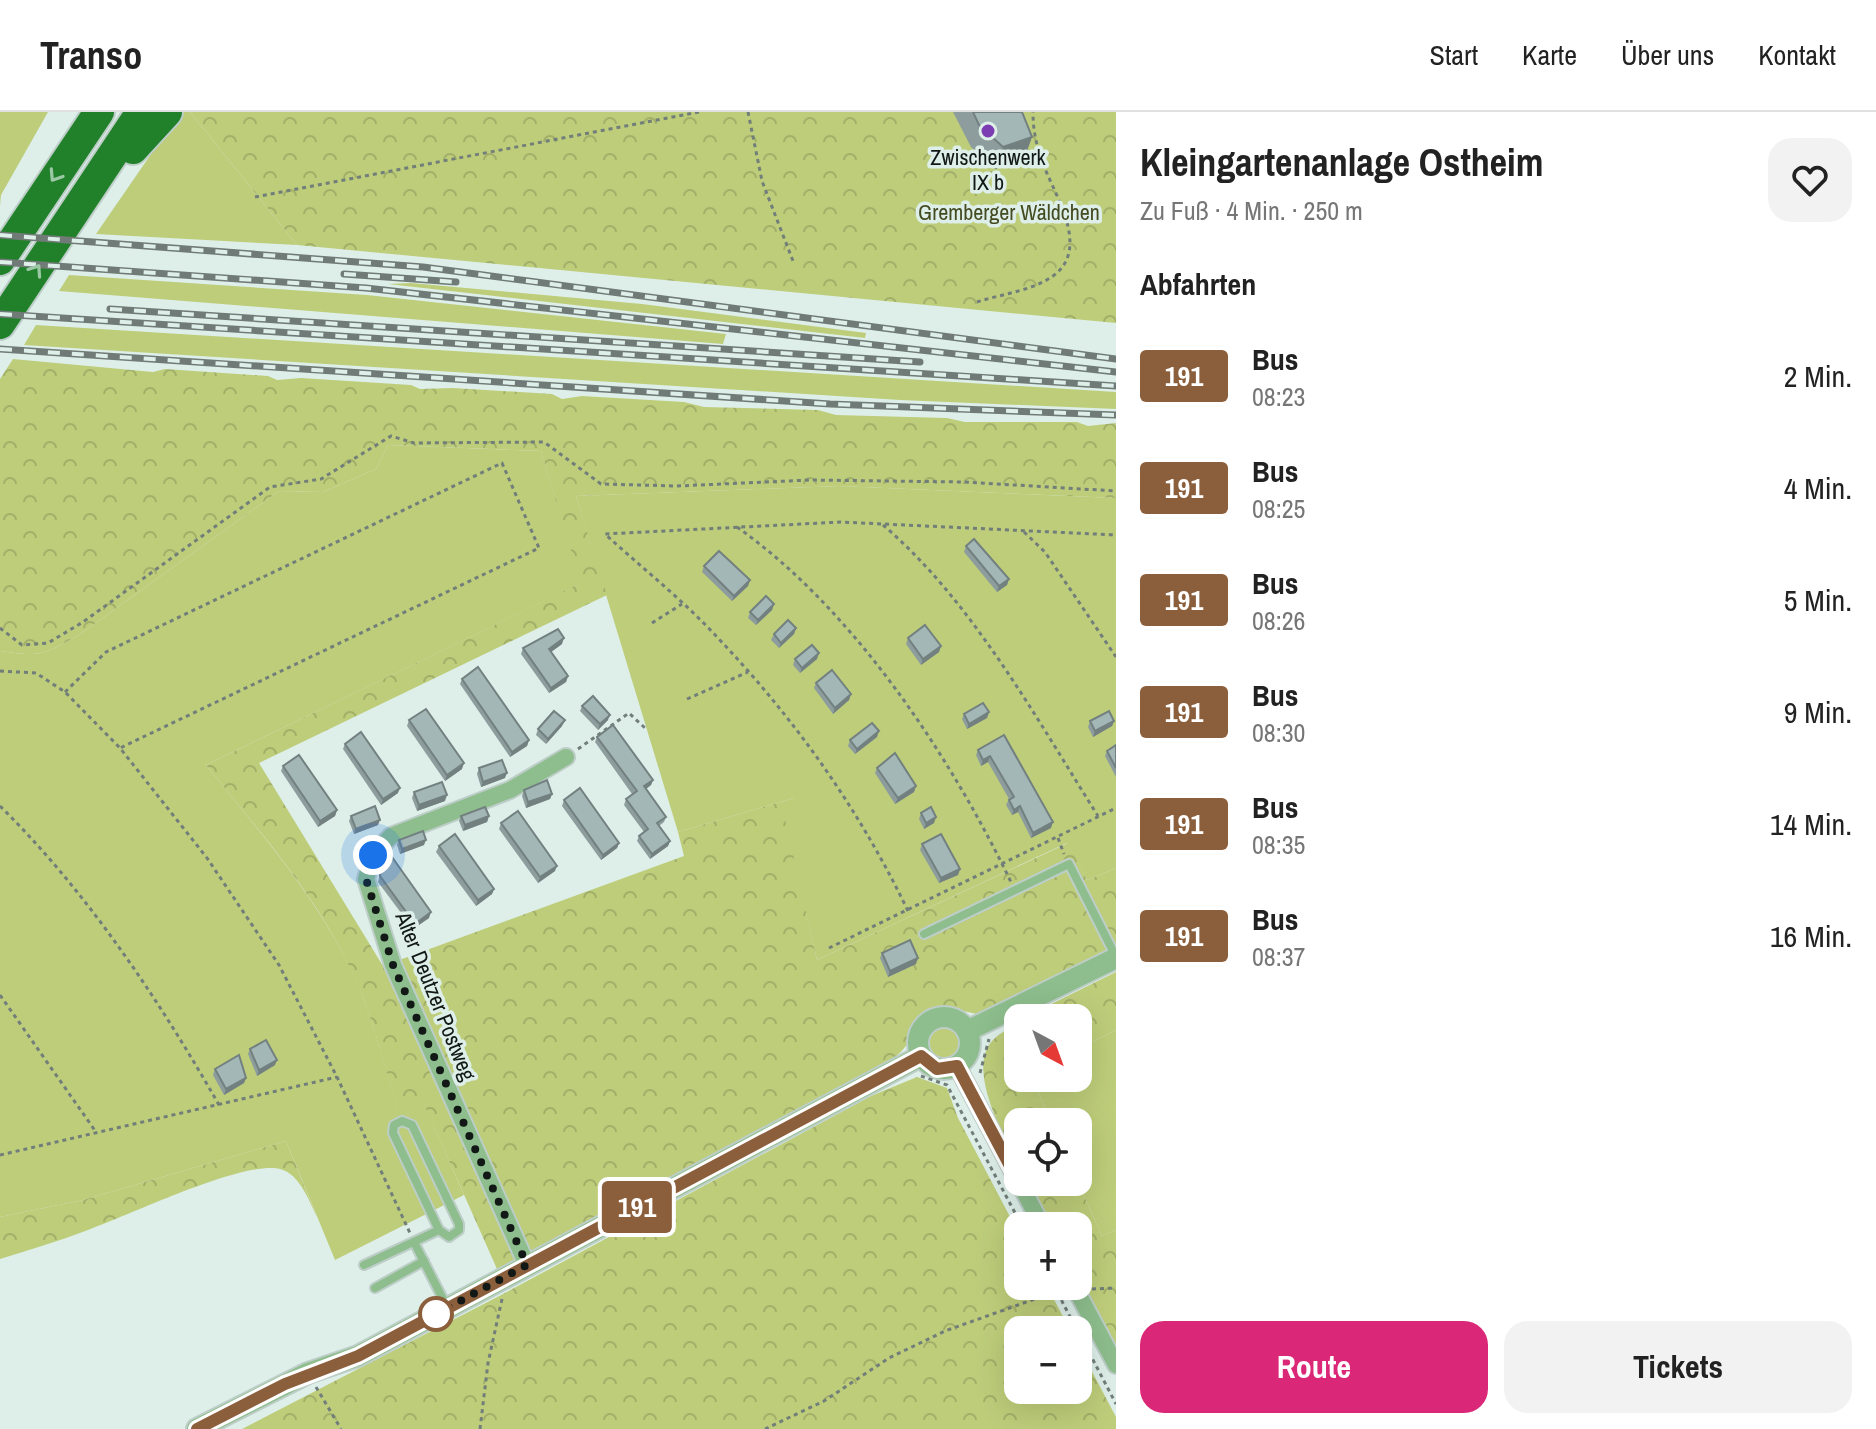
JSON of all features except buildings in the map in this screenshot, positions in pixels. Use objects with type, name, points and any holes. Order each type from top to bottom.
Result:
[{"type":"highway","points":[[0,260],[99,112]]},
{"type":"highway","points":[[0,324],[141,112]]},
{"type":"highway","points":[[72,215],[167,112]]},
{"type":"street","name":"Alter Deutzer Postweg","points":[[527,1265],[393,965],[366,879],[373,855],[391,836],[510,790],[566,757]]},
{"type":"street","points":[[967,1031],[1116,958]]},
{"type":"street","points":[[952,1018],[967,1031],[970,1051],[957,1066],[937,1069],[921,1056],[919,1036],[932,1020],[952,1018]]},
{"type":"street","points":[[197,1429],[297,1379],[358,1356],[921,1056]]},
{"type":"street","points":[[957,1066],[962,1095],[1004,1160]]},
{"type":"street","points":[[1081,1300],[1116,1365]]},
{"type":"lane","points":[[924,934],[1069,864],[1116,958]]},
{"type":"lane","points":[[402,1121],[412,1125],[459,1224],[459,1230],[449,1237],[439,1230],[393,1133],[394,1125],[402,1121]]},
{"type":"lane","points":[[364,1265],[415,1244],[439,1230]]},
{"type":"lane","points":[[415,1244],[447,1308]]},
{"type":"lane","points":[[375,1288],[424,1261]]},
{"type":"path","points":[[255,197],[699,112]]},
{"type":"path","points":[[748,112],[762,181],[793,261]]},
{"type":"path","points":[[977,302],[1029,287],[1055,275],[1070,248],[1069,227],[1033,134],[1033,112]]},
{"type":"path","points":[[0,628],[22,645],[48,643],[83,622],[270,487],[321,479],[391,436],[414,443],[544,442],[601,484],[677,486],[810,480],[964,482],[1116,491]]},
{"type":"path","points":[[65,692],[106,652],[502,463],[539,548],[120,748]]},
{"type":"path","points":[[908,911],[846,795],[786,715],[682,604],[605,534],[841,522],[1116,535]]},
{"type":"path","points":[[883,525],[908,546],[987,645],[1098,816]]},
{"type":"path","points":[[737,527],[765,547],[819,598],[865,653],[917,721],[1015,890]]},
{"type":"path","points":[[1022,531],[1045,552],[1116,657]]},
{"type":"path","points":[[652,623],[682,604]]},
{"type":"path","points":[[0,671],[36,673],[65,692],[120,748],[245,911],[279,965],[337,1077],[415,1244]]},
{"type":"path","points":[[687,699],[748,672]]},
{"type":"path","points":[[566,757],[629,713],[645,728]]},
{"type":"path","points":[[0,806],[32,838],[149,990],[219,1105]]},
{"type":"path","points":[[829,948],[1116,808]]},
{"type":"path","points":[[1057,837],[1069,864]]},
{"type":"path","points":[[0,995],[96,1132]]},
{"type":"path","points":[[998,1032],[984,1047],[979,1066],[983,1084],[962,1095],[1016,1212]]},
{"type":"path","points":[[0,1155],[337,1077]]},
{"type":"path","points":[[1092,1288],[1116,1288]]},
{"type":"path","points":[[480,1429],[488,1363],[503,1291]]},
{"type":"path","points":[[765,1429],[824,1401],[889,1358],[945,1331],[1024,1300]]},
{"type":"path","points":[[1092,1358],[1116,1404]]},
{"type":"path","points":[[314,1384],[341,1429]]},
{"type":"green space","points":[[0,112],[48,112],[1,195],[0,206]]},
{"type":"green space","points":[[180,112],[190,112],[297,245],[96,234]]},
{"type":"green space","name":"Gremberger Wäldchen","points":[[190,112],[1116,112],[1116,323],[297,245]]},
{"type":"green space","points":[[69,275],[367,295],[726,334],[723,344],[59,291]]},
{"type":"green space","points":[[411,283],[642,304],[866,333],[865,338],[388,284]]},
{"type":"green space","points":[[36,325],[1116,392],[1116,409],[900,400],[24,345]]},
{"type":"green space","points":[[13,359],[153,372],[165,369],[268,376],[277,380],[301,378],[411,385],[420,389],[552,394],[562,399],[582,396],[684,402],[704,407],[818,410],[836,415],[947,418],[965,422],[1077,422],[1088,426],[1116,423],[1116,498],[839,486],[576,496],[607,595],[259,763],[383,966],[684,856],[678,832],[794,798],[797,814],[785,819],[817,960],[1068,843],[1087,880],[1116,868],[1116,948],[980,1014],[948,1008],[935,1010],[923,1018],[897,1055],[870,1075],[497,1269],[422,1100],[398,1110],[367,1008],[340,947],[287,866],[206,765],[581,583],[541,451],[388,445],[376,469],[323,492],[279,491],[67,642],[34,654],[0,651],[0,379]]},
{"type":"green space","points":[[388,445],[541,451],[582,583],[206,765],[267,840],[323,919],[361,991],[398,1109],[422,1099],[464,1195],[335,1260],[286,1141],[83,1200],[0,1217],[0,651],[34,654],[67,642],[279,491],[323,492],[376,469]]},
{"type":"green space","points":[[839,486],[1116,498],[1116,868],[1087,880],[1067,843],[817,960],[784,819],[794,798],[678,832],[576,496]]},
{"type":"green space","points":[[1116,972],[1116,1030],[1092,1042],[1092,1004],[1051,1004]]},
{"type":"green space","points":[[946,1025],[959,1030],[964,1043],[959,1056],[946,1061],[933,1056],[928,1043],[933,1030]]},
{"type":"green space","points":[[1116,1030],[1116,1230],[1102,1236],[1084,1196],[1092,1196],[1092,1108],[1045,1108],[1038,1092],[1092,1092],[1092,1042]]},
{"type":"green space","points":[[1004,1032],[1004,1092],[1038,1092],[1045,1108],[1004,1108],[1004,1137],[991,1105],[983,1072],[989,1045]]},
{"type":"green space","points":[[917,1077],[947,1088],[958,1118],[1007,1212],[1004,1212],[1004,1300],[1054,1300],[1063,1316],[1004,1316],[1004,1404],[1092,1404],[1092,1372],[1116,1417],[1116,1429],[242,1429],[503,1294],[871,1096]]},
{"type":"green space","points":[[286,1141],[317,1217],[293,1176],[280,1169],[263,1168],[185,1191],[77,1234],[0,1259],[0,1217],[83,1200]]},
{"type":"green space","points":[[1035,1196],[1084,1196],[1091,1212],[1044,1212]]},
{"type":"green space","points":[[1092,1214],[1102,1236],[1116,1230],[1116,1348],[1091,1300]]},
{"type":"railway","points":[[0,235],[423,267],[1116,359]]},
{"type":"railway","points":[[0,262],[366,288],[1116,372]]},
{"type":"railway","points":[[344,274],[456,282]]},
{"type":"railway","points":[[110,309],[920,362]]},
{"type":"railway","points":[[0,314],[1116,386]]},
{"type":"railway","points":[[0,349],[830,404],[1116,415]]},
{"type":"bus line","name":"191","points":[[197,1429],[308,1373],[358,1356],[921,1056],[937,1069],[957,1066],[1004,1155]]},
{"type":"place","name":"Zwischenwerk IX b","points":[[988,131]]},
{"type":"route","points":[[373,855],[366,879],[393,965],[527,1265],[436,1314]]}]
